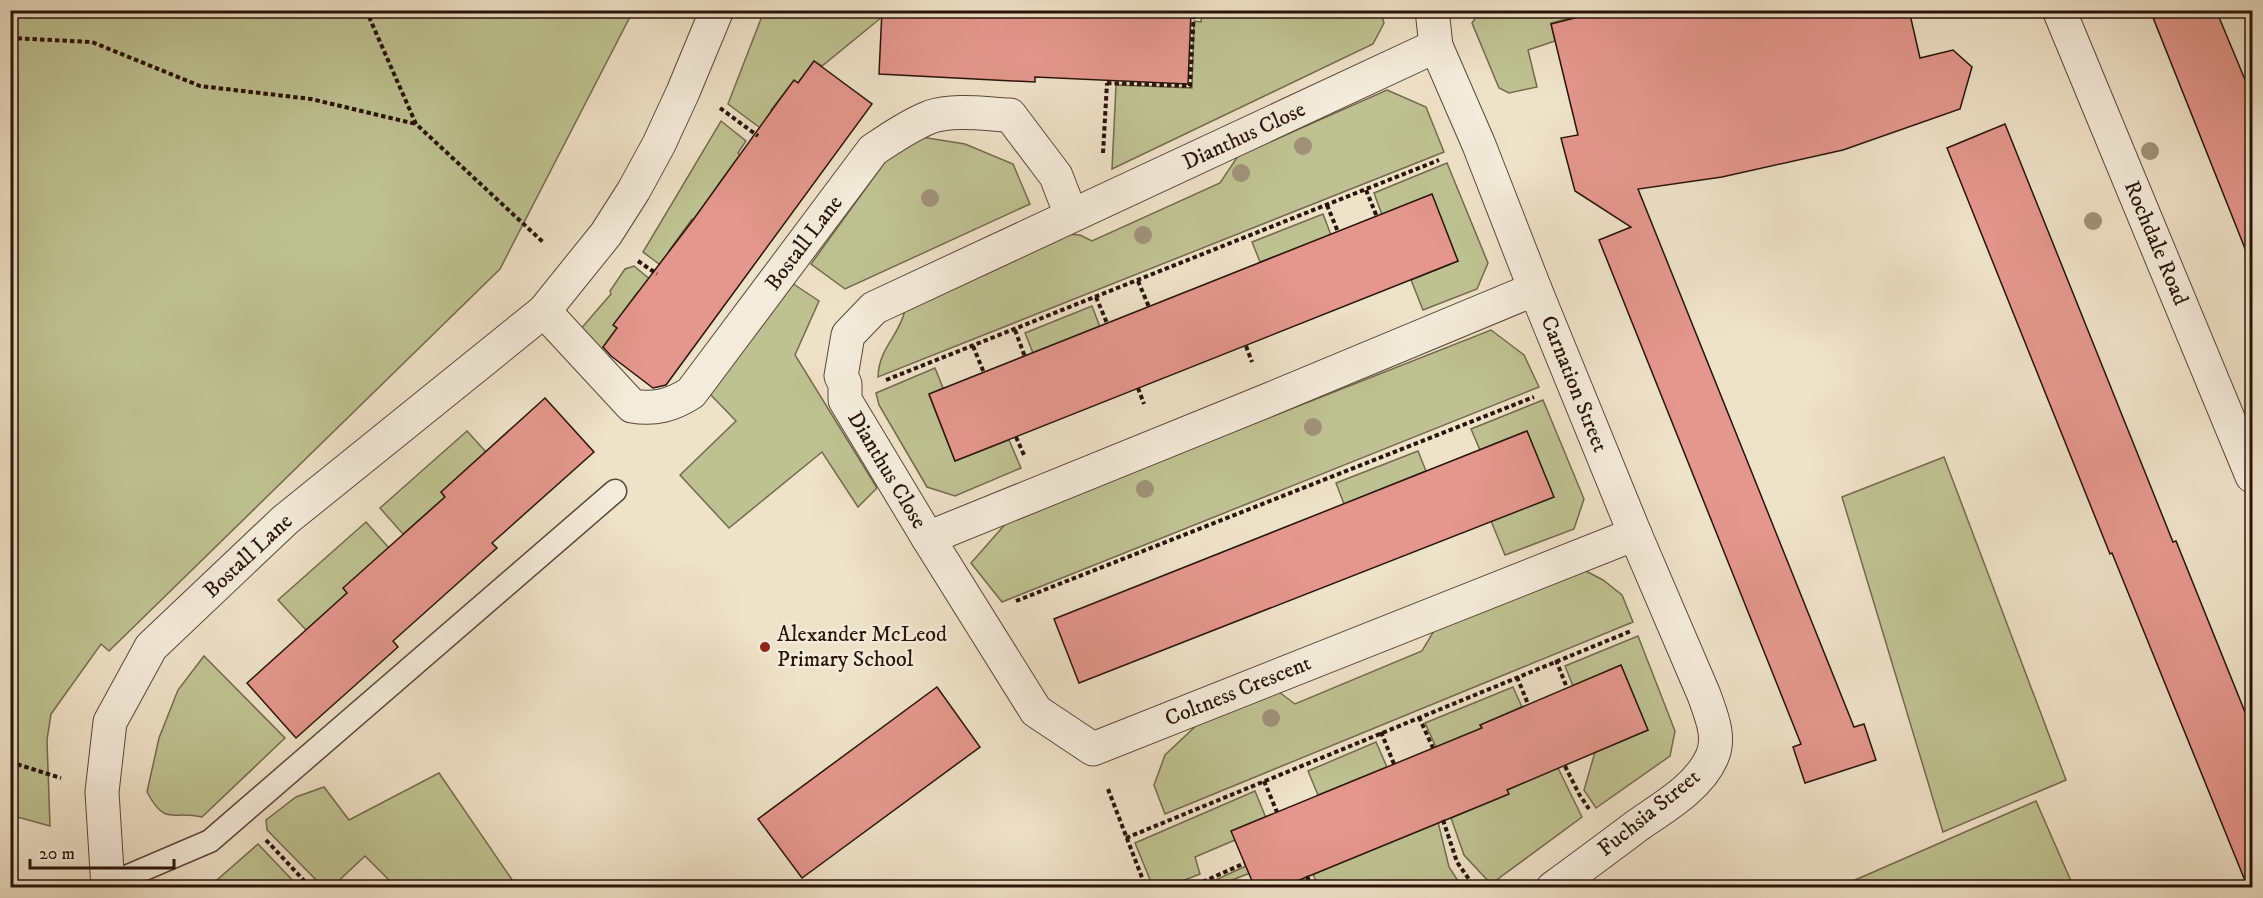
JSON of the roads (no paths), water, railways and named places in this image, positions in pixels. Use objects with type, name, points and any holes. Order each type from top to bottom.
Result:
[{"type":"street","name":"Bostall Lane","points":[[107,886],[102,792],[110,722],[151,647],[285,520],[544,311],[620,213],[659,144],[717,10]]},
{"type":"street","name":"Carnation Street","points":[[1432,10],[1436,46],[1479,144],[1535,289],[1635,534],[1704,695],[1714,722],[1715,742],[1712,758]]},
{"type":"street","name":"Rochdale Road","points":[[2059,10],[2253,476]]},
{"type":"street","name":"Dianthus Close","points":[[1436,46],[874,308],[848,335],[841,376],[845,384],[845,400],[928,538],[1279,396],[1535,289]]},
{"type":"street","name":"Bostall Lane","points":[[544,311],[632,406],[647,409],[678,402],[691,393],[873,150],[903,131],[932,117],[956,113],[1010,115],[1056,176],[1085,209]]},
{"type":"street","name":"Coltness Crescent","points":[[928,538],[1036,711],[1094,748],[1635,534]]},
{"type":"street","name":"Fuchsia Street","points":[[1558,886],[1688,788],[1712,758]]},
{"type":"lane","points":[[107,886],[210,841],[615,491]]},
{"type":"place","name":"Alexander McLeod Primary School","points":[[765,647]]}]
